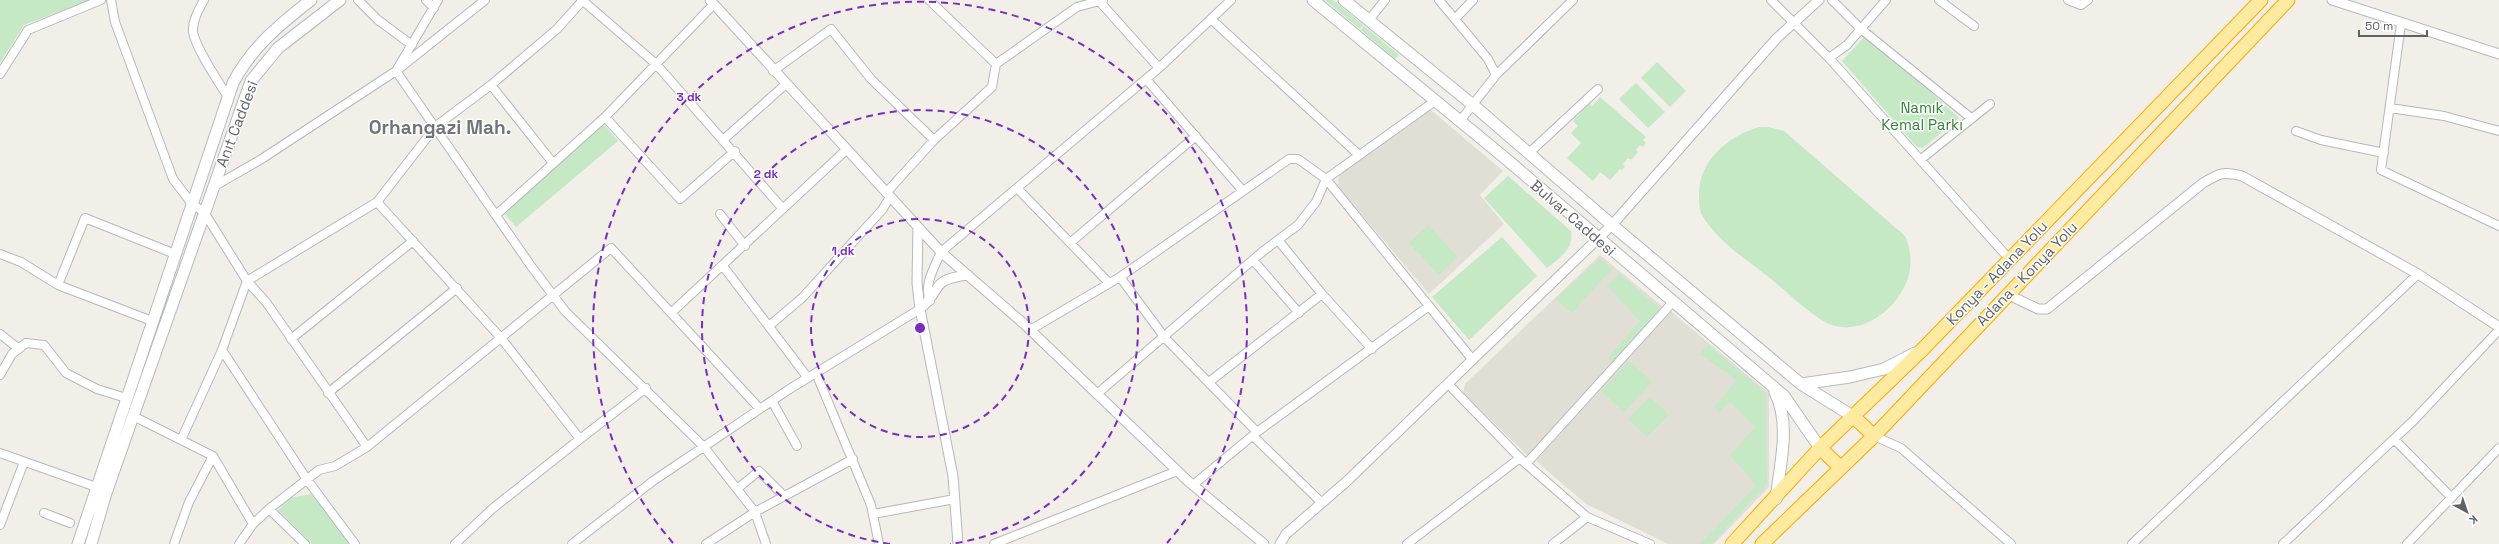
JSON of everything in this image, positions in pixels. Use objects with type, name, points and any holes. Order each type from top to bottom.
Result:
[{"type":"highway","name":"Konya - Adana Yolu","points":[[1732,544],[1776,499],[1820,448],[1854,417],[1923,349],[2261,0]]},
{"type":"highway","name":"Adana - Konya Yolu","points":[[1762,544],[1874,436],[2007,294],[2288,0]]},
{"type":"highway","points":[[1854,417],[1874,436]]},
{"type":"highway","points":[[1820,448],[1841,468]]},
{"type":"main road","points":[[78,544],[228,97],[240,70],[256,48],[274,30],[311,0]]},
{"type":"main road","name":"Anıt Caddesi","points":[[91,544],[133,416],[251,81],[278,48],[340,0]]},
{"type":"main road","name":"Bulvar Caddesi","points":[[1313,0],[1460,120],[1597,239],[1674,302],[1784,396],[1820,448]]},
{"type":"main road","points":[[1344,0],[1473,105],[1612,225],[1801,384],[1854,417]]},
{"type":"main road","points":[[1801,384],[1850,377],[1884,369],[1923,349]]},
{"type":"main road","points":[[1772,386],[1781,404],[1784,430],[1776,499]]},
{"type":"street","points":[[0,74],[28,30],[101,0]]},
{"type":"street","points":[[110,0],[118,29],[173,179],[192,204],[204,212],[247,281],[266,302],[328,393],[368,447]]},
{"type":"street","points":[[204,0],[194,21],[193,32],[204,57],[228,97]]},
{"type":"street","points":[[358,0],[378,20],[412,45]]},
{"type":"street","points":[[426,0],[434,8]]},
{"type":"street","points":[[396,71],[438,0]]},
{"type":"street","points":[[213,187],[260,160],[396,71],[485,0]]},
{"type":"street","points":[[181,440],[222,350],[247,281],[377,202],[436,126],[491,85],[557,29],[582,0],[656,64],[735,151],[784,209]]},
{"type":"street","points":[[929,0],[996,64]]},
{"type":"street","points":[[930,301],[927,294],[932,272],[941,252],[1159,68],[1231,0]]},
{"type":"street","points":[[1369,20],[1385,0]]},
{"type":"street","points":[[1439,0],[1488,59],[1496,75]]},
{"type":"street","points":[[1455,19],[1473,0]]},
{"type":"street","points":[[1460,120],[1496,75],[1573,0]]},
{"type":"street","points":[[1771,0],[1792,24],[1829,58],[2004,253]]},
{"type":"street","points":[[1280,544],[1286,534],[1322,503],[1449,385],[1472,359],[1612,225],[1777,38],[1819,0]]},
{"type":"street","points":[[1832,0],[1861,29],[1971,118]]},
{"type":"street","points":[[1829,58],[1847,45],[1886,0]]},
{"type":"street","points":[[1938,0],[1974,26]]},
{"type":"street","points":[[2068,0],[2081,5],[2088,0]]},
{"type":"street","points":[[2332,0],[2401,24],[2499,54]]},
{"type":"street","points":[[769,326],[802,298],[882,210],[888,195],[934,140],[992,87],[996,64],[1077,7],[1102,1],[1159,68]]},
{"type":"street","points":[[496,215],[605,117],[656,64],[712,2],[941,252],[1030,330],[1177,471],[1264,544]]},
{"type":"street","points":[[1211,19],[1358,154]]},
{"type":"street","points":[[2401,24],[2381,170],[2499,226]]},
{"type":"street","points":[[774,71],[831,29],[871,80],[934,140]]},
{"type":"street","points":[[396,71],[436,126],[496,215],[565,310],[646,388],[704,447],[755,512],[766,544]]},
{"type":"street","points":[[1146,79],[1243,190]]},
{"type":"street","points":[[724,139],[786,84]]},
{"type":"street","points":[[491,85],[553,163]]},
{"type":"street","points":[[1528,153],[1598,89]]},
{"type":"street","points":[[1097,394],[1165,338],[1253,260],[1308,214],[1316,202],[1326,179],[1358,154],[1435,101]]},
{"type":"street","points":[[1920,160],[1990,104]]},
{"type":"street","points":[[2390,108],[2444,116],[2499,131]]},
{"type":"street","points":[[605,117],[680,199],[735,151]]},
{"type":"street","points":[[2296,131],[2321,140],[2384,153]]},
{"type":"street","points":[[1070,243],[1196,136]]},
{"type":"street","points":[[671,313],[745,246],[846,150]]},
{"type":"street","points":[[1030,330],[1120,277],[1289,159],[1298,159],[1326,179],[1472,359]]},
{"type":"street","points":[[2007,294],[2038,309],[2046,309],[2203,183],[2220,173],[2242,176],[2418,274],[2499,329],[2394,439],[2283,544]]},
{"type":"street","points":[[1017,188],[1109,283]]},
{"type":"street","points":[[377,202],[501,338],[580,439]]},
{"type":"street","points":[[720,214],[745,246]]},
{"type":"street","points":[[58,285],[84,218],[175,254]]},
{"type":"street","points":[[918,227],[917,283],[920,309],[953,476],[956,499],[958,544]]},
{"type":"street","points":[[292,339],[413,240]]},
{"type":"street","points":[[1278,240],[1322,294],[1372,349]]},
{"type":"street","points":[[239,544],[253,524],[269,509],[308,481],[319,470],[334,466],[368,447],[611,248],[760,409]]},
{"type":"street","points":[[0,254],[21,262],[58,285],[152,321]]},
{"type":"street","points":[[1253,260],[1299,313]]},
{"type":"street","points":[[723,266],[808,378]]},
{"type":"street","points":[[2137,542],[2418,274]]},
{"type":"street","points":[[572,544],[653,481],[772,401],[920,309],[930,301],[934,290],[943,281],[948,278],[968,275]]},
{"type":"street","points":[[1120,277],[1165,338],[1209,382],[1255,434],[1322,503]]},
{"type":"street","points":[[328,393],[457,288]]},
{"type":"street","points":[[1209,382],[1322,294]]},
{"type":"street","points":[[1407,544],[1523,461],[1674,302]]},
{"type":"street","points":[[1193,485],[1255,434],[1429,306]]},
{"type":"street","points":[[0,334],[19,348]]},
{"type":"street","points":[[0,375],[12,354],[26,343],[44,345],[66,373],[97,389],[126,398]]},
{"type":"street","points":[[222,350],[308,481],[355,544]]},
{"type":"street","points":[[816,373],[853,459],[873,514],[879,544]]},
{"type":"street","points":[[1449,385],[1523,461],[1587,517],[1650,544]]},
{"type":"street","points":[[455,544],[492,509],[646,388]]},
{"type":"street","points":[[772,401],[797,446]]},
{"type":"street","points":[[133,416],[213,456],[253,524]]},
{"type":"street","points":[[1874,436],[1901,448],[2011,544]]},
{"type":"street","points":[[2394,439],[2451,497]]},
{"type":"street","points":[[2407,544],[2499,448]]},
{"type":"street","points":[[0,454],[96,487]]},
{"type":"street","points":[[174,544],[189,502],[213,456]]},
{"type":"street","points":[[706,544],[755,512],[853,459]]},
{"type":"street","points":[[0,525],[24,462]]},
{"type":"street","points":[[737,489],[759,471],[784,496]]},
{"type":"street","points":[[994,544],[1177,471]]},
{"type":"street","points":[[873,514],[956,499]]},
{"type":"street","points":[[269,509],[305,544]]},
{"type":"street","points":[[44,513],[70,523]]},
{"type":"street","points":[[1553,544],[1587,517]]},
{"type":"shaded area","points":[[1431,110],[1503,171],[1480,195],[1504,224],[1429,294],[1338,186],[1339,173]]},
{"type":"shaded area","points":[[1600,255],[1663,307],[1529,457],[1463,393],[1465,384]]},
{"type":"shaded area","points":[[1669,310],[1769,393],[1769,487],[1714,544],[1668,544],[1586,504],[1536,461]]},
{"type":"green space","points":[[0,0],[90,0],[24,25],[0,63]]},
{"type":"green space","points":[[1325,0],[1333,0],[1363,25],[1360,29]]},
{"type":"green space","points":[[1364,26],[1399,55],[1395,59],[1361,30]]},
{"type":"green space","name":"Namık Kemal Parkı","points":[[1867,34],[1959,118],[1923,148],[1917,147],[1842,61]]},
{"type":"green space","points":[[1657,62],[1686,91],[1670,107],[1641,78]]},
{"type":"green space","points":[[1636,83],[1665,112],[1648,128],[1619,99]]},
{"type":"green space","points":[[1600,97],[1646,137],[1643,140],[1646,143],[1642,147],[1640,145],[1636,150],[1638,152],[1631,160],[1628,158],[1623,164],[1625,167],[1622,170],[1620,169],[1610,180],[1600,172],[1593,181],[1567,158],[1581,143],[1571,133],[1578,126],[1573,121],[1589,103],[1592,106]]},
{"type":"green space","points":[[603,123],[618,141],[516,227],[505,214]]},
{"type":"green space","points":[[1759,127],[1768,127],[1784,131],[1905,236],[1910,251],[1910,266],[1907,281],[1895,302],[1871,321],[1856,326],[1842,327],[1834,326],[1823,321],[1726,244],[1702,215],[1699,202],[1700,182],[1704,170],[1710,160],[1727,143],[1737,136]]},
{"type":"green space","points":[[1508,176],[1571,231],[1571,238],[1568,248],[1547,268],[1484,198]]},
{"type":"green space","points":[[1428,225],[1458,257],[1439,275],[1409,243]]},
{"type":"green space","points":[[1502,237],[1537,276],[1469,340],[1432,297]]},
{"type":"green space","points":[[1600,259],[1612,269],[1572,313],[1555,299]]},
{"type":"green space","points":[[1619,274],[1660,309],[1613,363],[1608,358],[1640,321],[1607,286]]},
{"type":"green space","points":[[1708,345],[1766,393],[1767,484],[1711,544],[1700,544],[1756,486],[1730,455],[1755,427],[1730,402],[1718,412],[1715,406],[1737,380],[1700,354]]},
{"type":"green space","points":[[1629,361],[1652,382],[1624,412],[1601,391]]},
{"type":"green space","points":[[1650,397],[1669,415],[1647,437],[1628,419]]},
{"type":"green space","points":[[311,494],[351,544],[312,544],[278,510],[290,498]]},
{"type":"district","name":"Orhangazi Mah.","points":[[440,127]]}]
